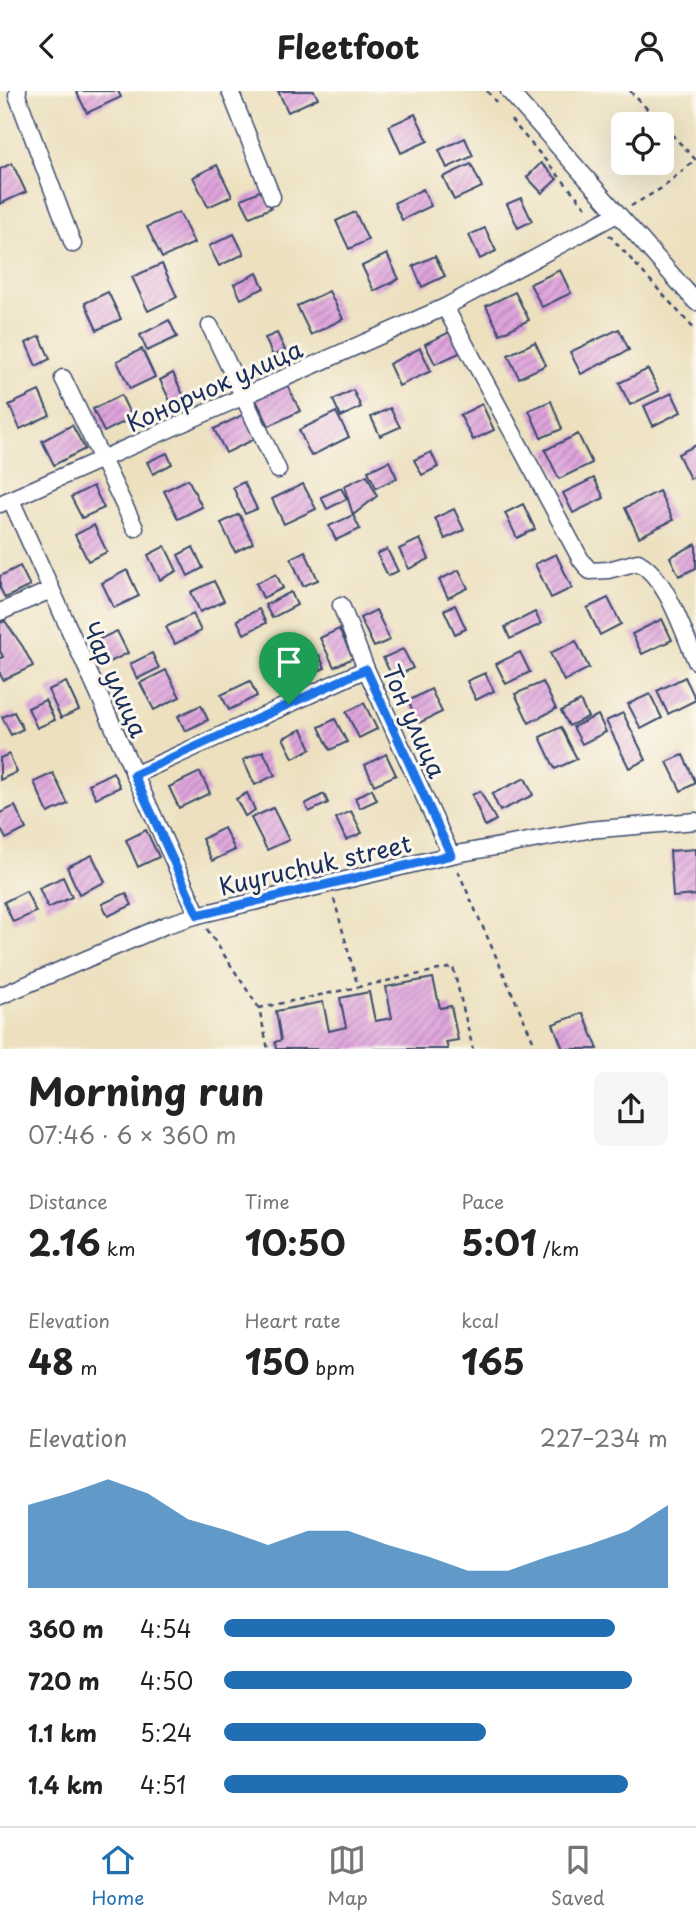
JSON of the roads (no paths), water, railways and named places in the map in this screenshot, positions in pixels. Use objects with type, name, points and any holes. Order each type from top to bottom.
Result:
[{"type":"street","points":[[18,91],[16,95],[73,244]]},
{"type":"street","points":[[230,91],[272,197]]},
{"type":"street","points":[[509,91],[696,302]]},
{"type":"street","name":"Конорчок улица","points":[[5,502],[445,307],[617,214]]},
{"type":"street","points":[[445,307],[581,560],[590,571],[608,570],[638,562],[649,569],[661,582],[696,661]]},
{"type":"street","points":[[210,327],[278,470]]},
{"type":"street","points":[[63,379],[135,528]]},
{"type":"street","name":"Чар улица","points":[[5,502],[51,590],[198,915]]},
{"type":"street","points":[[0,612],[51,590]]},
{"type":"street","name":"Тон улица","points":[[341,605],[366,669],[451,855]]},
{"type":"street","points":[[134,775],[366,669]]},
{"type":"street","name":"Kuyruchuk street","points":[[0,996],[166,925],[198,915],[451,855],[589,829],[696,821]]}]
